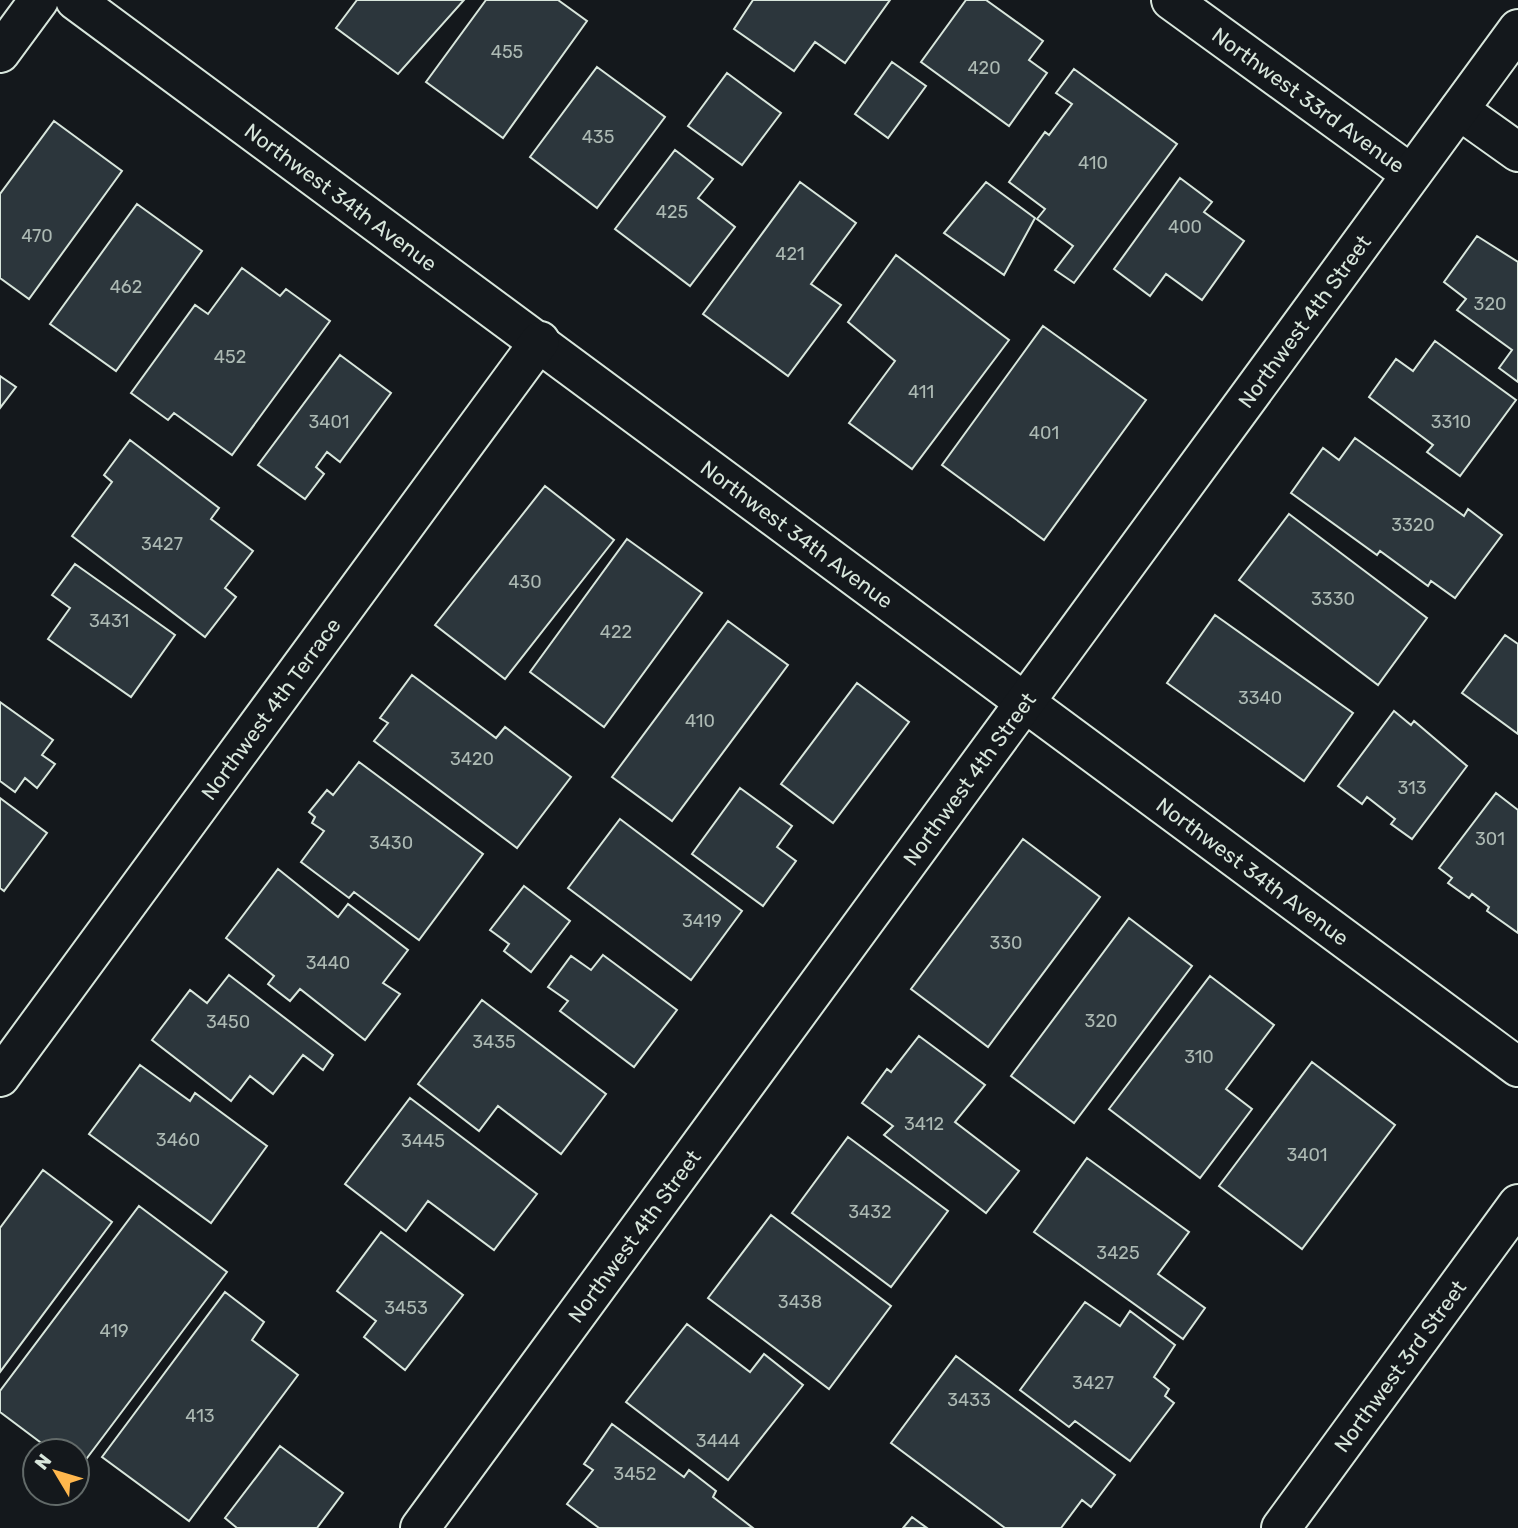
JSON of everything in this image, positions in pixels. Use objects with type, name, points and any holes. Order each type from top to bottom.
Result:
[{"type":"street","points":[[0,53],[39,0]]},
{"type":"street","name":"Northwest 34th Avenue","points":[[75,0],[540,341],[1518,1067]]},
{"type":"street","name":"Northwest 33rd Avenue","points":[[1171,0],[1411,174]]},
{"type":"street","name":"Northwest 4th Street","points":[[420,1528],[1518,29]]},
{"type":"street","points":[[1459,110],[1518,152]]},
{"type":"street","name":"Northwest 4th Terrace","points":[[0,1076],[540,341]]},
{"type":"street","name":"Northwest 3rd Street","points":[[1281,1528],[1518,1204]]},
{"type":"building","points":[[357,0],[464,0],[398,74],[336,28]]},
{"type":"building","points":[[486,0],[558,0],[587,21],[503,138],[426,82]]},
{"type":"building","points":[[753,0],[890,0],[845,63],[815,42],[794,71],[734,29]]},
{"type":"building","points":[[966,0],[986,0],[1043,41],[1029,60],[1047,73],[1009,126],[921,62]]},
{"type":"building","points":[[892,62],[926,86],[888,138],[855,114]]},
{"type":"building","points":[[597,67],[665,117],[597,208],[530,157]]},
{"type":"building","points":[[1074,69],[1177,144],[1074,283],[1055,270],[1073,246],[1037,219],[1045,209],[1009,182],[1045,132],[1049,135],[1072,104],[1056,93]]},
{"type":"building","points":[[727,73],[781,113],[742,165],[688,126]]},
{"type":"building","points":[[54,121],[122,171],[29,299],[0,278],[0,194]]},
{"type":"building","points":[[675,150],[713,179],[698,198],[735,227],[690,286],[615,229]]},
{"type":"building","points":[[1180,178],[1212,202],[1204,212],[1244,241],[1202,300],[1166,274],[1150,296],[1114,269]]},
{"type":"building","points":[[800,182],[856,223],[811,284],[841,305],[788,376],[703,314]]},
{"type":"building","points":[[986,182],[1035,218],[1004,275],[944,233]]},
{"type":"building","points":[[137,204],[202,251],[116,371],[50,324]]},
{"type":"building","points":[[1477,236],[1518,262],[1518,382],[1499,368],[1512,350],[1457,310],[1466,299],[1444,282]]},
{"type":"building","points":[[896,255],[1009,340],[912,469],[849,423],[895,361],[848,322]]},
{"type":"building","points":[[242,268],[280,296],[286,289],[330,321],[232,455],[174,413],[168,420],[131,393],[195,305],[208,314]]},
{"type":"building","points":[[1043,326],[1146,400],[1044,540],[942,465]]},
{"type":"building","points":[[1435,341],[1516,400],[1460,476],[1427,452],[1433,445],[1369,397],[1396,359],[1413,371]]},
{"type":"building","points":[[340,355],[391,393],[340,462],[327,452],[316,467],[324,474],[305,499],[258,465]]},
{"type":"building","points":[[0,376],[16,387],[0,408]]},
{"type":"building","points":[[1355,438],[1464,516],[1468,509],[1502,535],[1455,598],[1431,581],[1428,586],[1380,551],[1377,555],[1291,493],[1323,448],[1339,460]]},
{"type":"building","points":[[130,440],[219,508],[211,519],[253,551],[225,588],[236,597],[205,637],[72,536],[112,482],[104,475]]},
{"type":"building","points":[[545,486],[614,540],[505,679],[435,625]]},
{"type":"building","points":[[1289,514],[1427,618],[1378,685],[1239,580]]},
{"type":"building","points":[[627,539],[702,593],[604,727],[530,672]]},
{"type":"building","points":[[75,564],[175,635],[131,697],[48,639],[70,608],[52,595]]},
{"type":"building","points":[[1215,615],[1353,713],[1304,781],[1167,683]]},
{"type":"building","points":[[728,621],[788,665],[672,821],[612,777]]},
{"type":"building","points":[[1505,635],[1518,644],[1518,734],[1462,693]]},
{"type":"building","points":[[412,675],[496,738],[505,727],[571,777],[517,848],[374,741],[388,723],[380,718]]},
{"type":"building","points":[[857,683],[909,722],[833,823],[781,784]]},
{"type":"building","points":[[0,702],[53,740],[42,755],[55,764],[37,788],[25,778],[15,792],[0,781]]},
{"type":"building","points":[[1394,711],[1411,725],[1414,721],[1467,766],[1412,839],[1391,824],[1395,819],[1367,797],[1362,804],[1338,786]]},
{"type":"building","points":[[359,762],[483,854],[419,940],[354,892],[349,898],[301,862],[324,831],[312,823],[315,817],[309,812],[327,790],[333,795]]},
{"type":"building","points":[[740,788],[792,826],[777,847],[796,861],[763,906],[692,854]]},
{"type":"building","points":[[1496,793],[1518,810],[1518,933],[1487,911],[1489,907],[1472,894],[1469,898],[1448,883],[1452,878],[1439,868]]},
{"type":"building","points":[[0,798],[47,833],[4,891],[0,888]]},
{"type":"building","points":[[620,819],[742,911],[691,980],[568,888]]},
{"type":"building","points":[[1023,839],[1100,897],[988,1047],[911,989]]},
{"type":"building","points":[[278,869],[338,917],[348,904],[408,950],[383,983],[400,994],[365,1040],[300,989],[290,1001],[268,984],[274,976],[226,938]]},
{"type":"building","points":[[524,886],[570,921],[531,972],[504,951],[509,944],[490,930]]},
{"type":"building","points":[[1129,918],[1192,966],[1074,1123],[1011,1076]]},
{"type":"building","points":[[603,955],[677,1010],[634,1067],[560,1011],[568,1001],[548,987],[571,956],[591,970]]},
{"type":"building","points":[[229,975],[333,1055],[323,1070],[303,1055],[273,1094],[250,1076],[231,1101],[152,1040],[190,990],[207,1003]]},
{"type":"building","points":[[1210,976],[1274,1025],[1226,1089],[1252,1109],[1200,1178],[1109,1109]]},
{"type":"building","points":[[482,1000],[606,1094],[561,1154],[498,1106],[479,1131],[418,1084]]},
{"type":"building","points":[[919,1036],[985,1085],[955,1122],[1019,1171],[986,1213],[884,1135],[893,1126],[862,1103],[887,1069],[891,1072]]},
{"type":"building","points":[[1312,1062],[1395,1125],[1302,1249],[1219,1186]]},
{"type":"building","points":[[140,1065],[190,1101],[195,1093],[267,1146],[211,1223],[89,1134]]},
{"type":"building","points":[[410,1098],[537,1194],[494,1250],[428,1201],[406,1231],[345,1184]]},
{"type":"building","points":[[848,1137],[948,1211],[891,1287],[792,1213]]},
{"type":"building","points":[[1087,1158],[1189,1232],[1158,1274],[1205,1308],[1183,1339],[1034,1232]]},
{"type":"building","points":[[43,1170],[112,1222],[0,1372],[0,1228]]},
{"type":"building","points":[[139,1206],[227,1272],[91,1453],[91,1437],[33,1437],[0,1412],[0,1391]]},
{"type":"building","points":[[771,1215],[891,1306],[829,1389],[708,1298]]},
{"type":"building","points":[[381,1232],[463,1295],[405,1370],[364,1337],[376,1321],[337,1291]]},
{"type":"building","points":[[225,1292],[264,1322],[252,1340],[298,1375],[189,1521],[102,1457]]},
{"type":"building","points":[[1085,1302],[1120,1326],[1130,1311],[1175,1345],[1154,1377],[1169,1389],[1165,1396],[1174,1403],[1130,1461],[1075,1421],[1069,1427],[1020,1390]]},
{"type":"building","points":[[687,1324],[750,1372],[764,1354],[803,1385],[728,1480],[626,1402]]},
{"type":"building","points":[[956,1356],[1115,1475],[1091,1507],[1082,1500],[1061,1528],[1005,1528],[891,1443]]},
{"type":"building","points":[[612,1424],[684,1477],[689,1470],[716,1491],[713,1497],[753,1528],[599,1528],[567,1504],[593,1470],[584,1464]]},
{"type":"building","points":[[280,1446],[343,1493],[317,1528],[237,1528],[225,1518]]},
{"type":"building","points":[[912,1517],[927,1528],[903,1528]]}]
